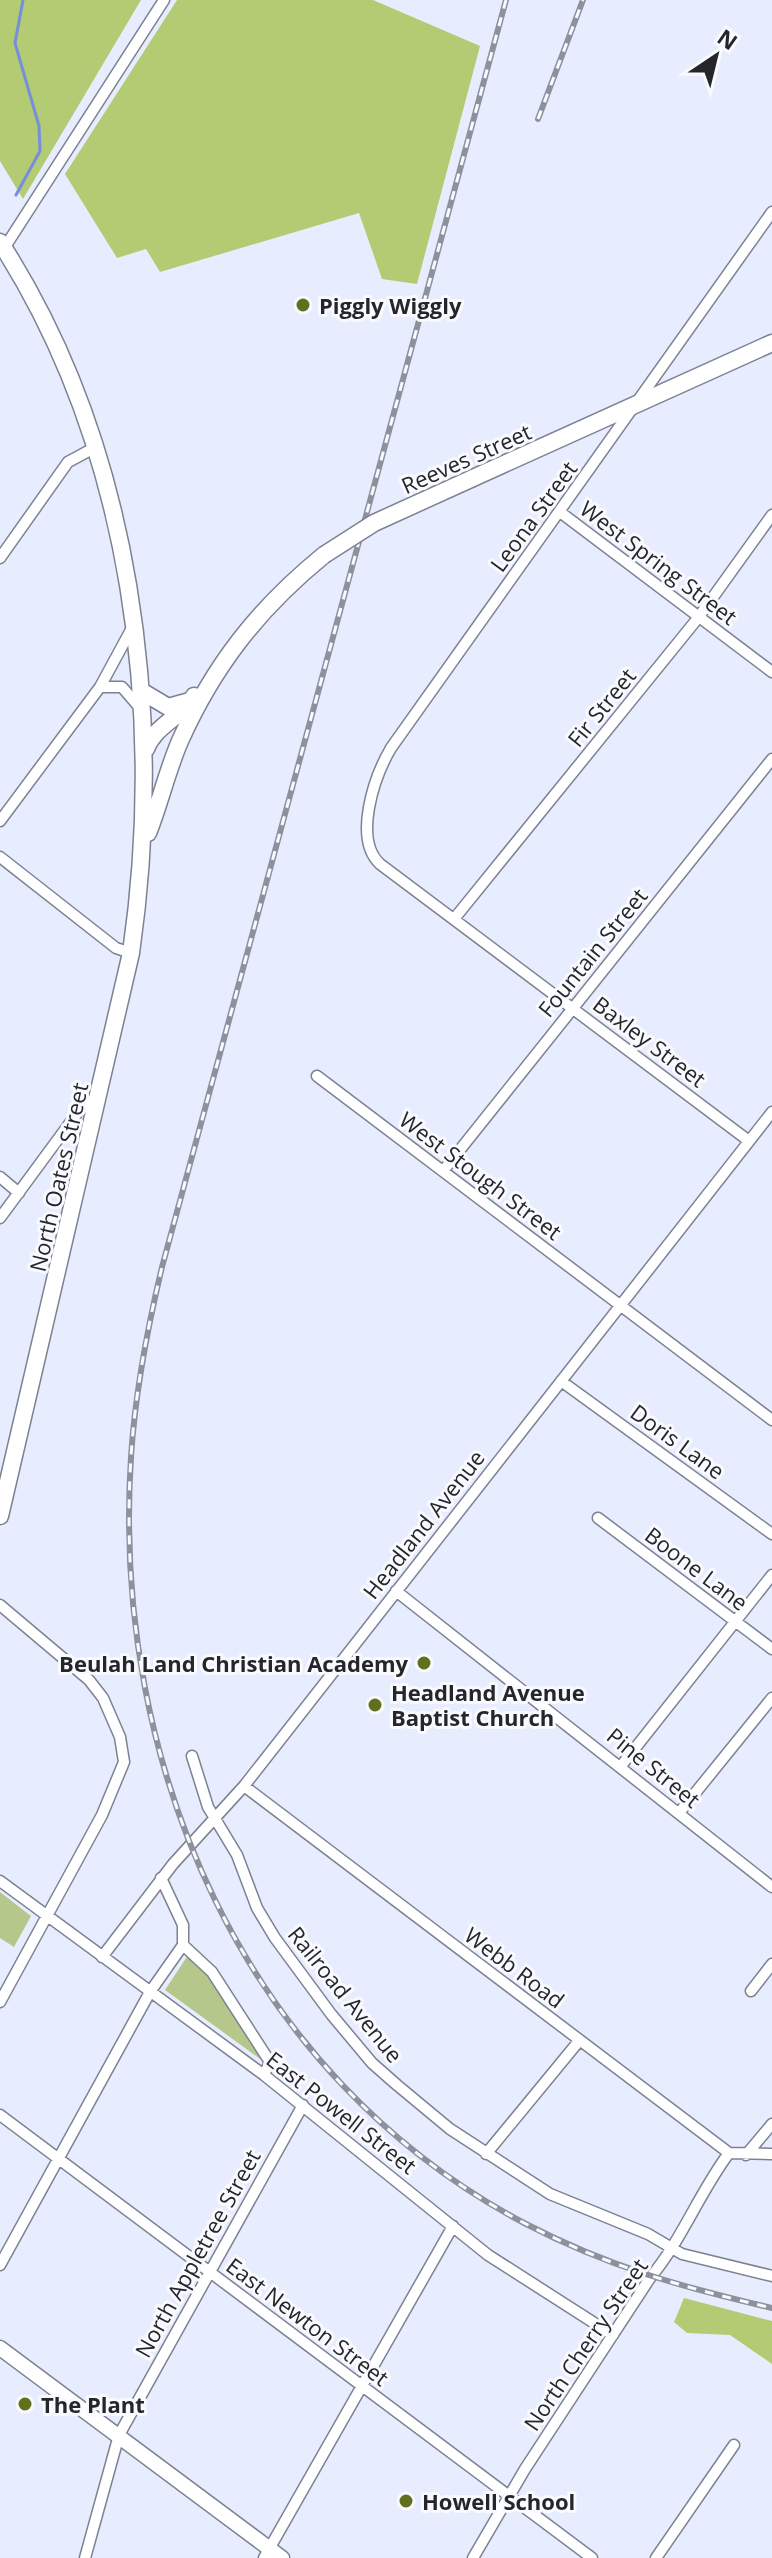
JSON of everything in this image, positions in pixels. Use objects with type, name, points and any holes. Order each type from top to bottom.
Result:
[{"type":"main road","points":[[1,249],[60,361],[94,448],[123,556],[147,724],[142,846]]},
{"type":"main road","name":"Reeves Street","points":[[147,724],[191,700],[206,676],[269,605],[324,555],[374,523],[772,343]]},
{"type":"main road","name":"Reeves Street","points":[[142,846],[189,721],[217,667]]},
{"type":"main road","points":[[143,692],[168,707],[191,700]]},
{"type":"main road","points":[[147,724],[171,736],[189,721]]},
{"type":"main road","name":"North Oates Street","points":[[0,1516],[131,953],[142,846]]},
{"type":"street","points":[[1,249],[164,0]]},
{"type":"street","name":"Leona Street","points":[[373,857],[367,826],[384,760],[772,212]]},
{"type":"street","points":[[0,558],[68,462],[94,448]]},
{"type":"street","name":"West Spring Street","points":[[560,512],[772,672]]},
{"type":"street","name":"Fir Street","points":[[454,919],[698,618],[772,515]]},
{"type":"street","points":[[0,821],[100,687],[134,623]]},
{"type":"street","points":[[100,687],[122,687],[147,724]]},
{"type":"street","name":"Fountain Street","points":[[443,1171],[772,759]]},
{"type":"street","points":[[0,857],[116,948],[131,953]]},
{"type":"street","name":"Baxley Street","points":[[373,857],[749,1141]]},
{"type":"street","name":"West Stough Street","points":[[317,1076],[770,1414]]},
{"type":"street","points":[[0,1218],[78,1112],[100,1094]]},
{"type":"street","name":"Headland Avenue","points":[[102,1957],[161,1878],[244,1786],[772,1112]]},
{"type":"street","points":[[0,1177],[19,1193]]},
{"type":"street","name":"Doris Lane","points":[[561,1381],[772,1534]]},
{"type":"street","name":"Boone Lane","points":[[598,1518],[772,1649]]},
{"type":"street","points":[[621,1766],[772,1575]]},
{"type":"street","name":"Pine Street","points":[[396,1591],[772,1887]]},
{"type":"street","points":[[0,1605],[80,1669],[103,1698],[120,1737],[124,1762],[113,1794],[0,2002]]},
{"type":"street","points":[[679,1813],[772,1698]]},
{"type":"street","name":"Railroad Avenue","points":[[192,1756],[202,1791],[237,1855],[257,1908],[275,1938],[331,2014],[372,2063],[486,2154],[550,2194],[648,2234],[674,2250],[772,2276]]},
{"type":"street","name":"Webb Road","points":[[244,1786],[729,2153]]},
{"type":"street","points":[[0,2265],[150,1992],[183,1945],[183,1925],[161,1878]]},
{"type":"street","name":"East Powell Street","points":[[0,1881],[264,2075],[506,2267],[613,2335]]},
{"type":"street","points":[[183,1945],[212,1972],[270,2062],[264,2075]]},
{"type":"street","points":[[751,1991],[772,1964]]},
{"type":"street","points":[[486,2154],[579,2041]]},
{"type":"street","name":"North Appletree Street","points":[[85,2558],[119,2435],[303,2105]]},
{"type":"street","name":"East Newton Street","points":[[0,2115],[592,2558]]},
{"type":"street","points":[[746,2155],[772,2124]]},
{"type":"street","points":[[729,2153],[772,2154]]},
{"type":"street","name":"North Cherry Street","points":[[473,2558],[509,2495],[650,2278],[674,2250],[708,2183],[729,2153]]},
{"type":"street","points":[[0,2348],[119,2435],[272,2555],[453,2226]]},
{"type":"street","points":[[656,2558],[734,2445]]},
{"type":"green space","points":[[0,0],[141,0],[23,199],[0,161]]},
{"type":"green space","points":[[177,0],[373,0],[480,46],[417,284],[382,279],[359,213],[160,272],[146,249],[117,258],[65,174]]},
{"type":"green space","points":[[0,1892],[31,1916],[14,1947],[0,1938]]},
{"type":"green space","points":[[188,1955],[209,1976],[263,2061],[165,1990]]},
{"type":"green space","points":[[684,2298],[772,2321],[772,2364],[730,2335],[687,2333],[674,2322]]},
{"type":"waterway","points":[[16,195],[40,151],[39,126],[15,43],[23,0]]},
{"type":"railway","points":[[506,0],[162,1267],[135,1409],[131,1457],[131,1572],[145,1686],[173,1796],[215,1900],[272,1997],[342,2085],[427,2161],[526,2224],[646,2274],[772,2308]]},
{"type":"railway","points":[[538,119],[583,0]]},
{"type":"place","name":"Piggly Wiggly","points":[[303,305]]},
{"type":"place","name":"Beulah Land Christian Academy","points":[[424,1663]]},
{"type":"place","name":"Headland Avenue Baptist Church","points":[[375,1705]]},
{"type":"place","name":"The Plant","points":[[25,2404]]},
{"type":"place","name":"Howell School","points":[[406,2501]]}]
